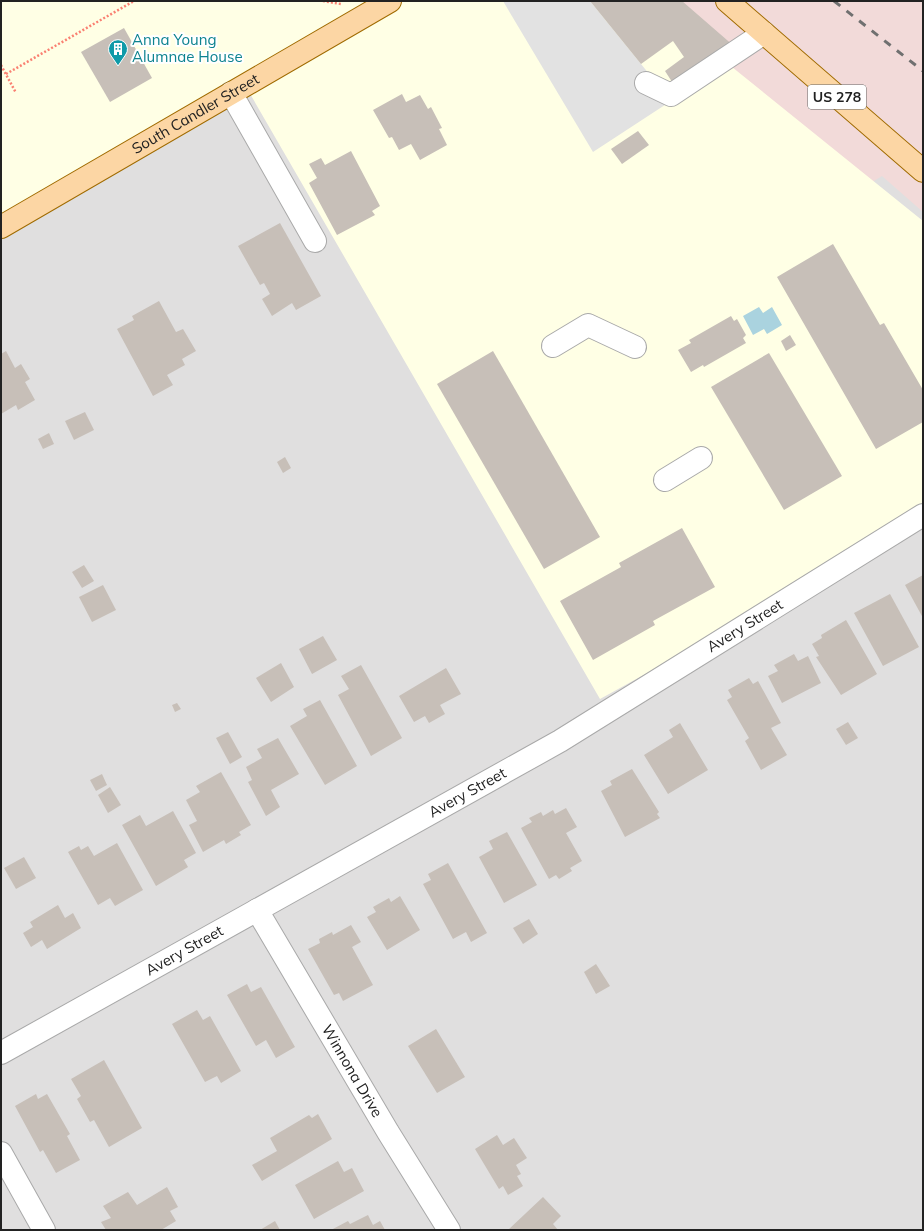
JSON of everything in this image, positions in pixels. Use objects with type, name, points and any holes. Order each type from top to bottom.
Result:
[{"type":"main road","name":"South Candler Street","points":[[1,227],[390,1]]},
{"type":"main road","name":"US 278","points":[[727,1],[923,171]]},
{"type":"street","points":[[646,83],[671,95],[764,33]]},
{"type":"street","points":[[231,94],[316,241]]},
{"type":"street","points":[[553,346],[588,326],[635,347]]},
{"type":"street","points":[[665,480],[701,458]]},
{"type":"street","name":"Avery Street","points":[[1,1053],[560,741],[923,515]]},
{"type":"street","name":"Winnona Drive","points":[[257,910],[388,1132],[449,1230]]},
{"type":"street","points":[[1,1154],[44,1230]]},
{"type":"path","points":[[6,74],[134,1]]},
{"type":"path","points":[[1,65],[16,92]]},
{"type":"shaded area","points":[[1,1],[923,1],[923,1230],[1,1230]]},
{"type":"shaded area","points":[[1,1],[650,1],[923,221],[923,521],[600,699],[249,92],[1,224]]},
{"type":"shaded area","points":[[468,1],[923,1],[923,212],[882,176],[648,321]]},
{"type":"shaded area","points":[[503,1],[590,1],[671,101],[593,152]]},
{"type":"water","points":[[759,307],[763,313],[772,307],[782,325],[767,334],[764,329],[753,335],[743,316]]},
{"type":"building","points":[[590,1],[682,1],[735,47],[676,88],[665,71],[684,57],[673,41],[641,64]]},
{"type":"building","name":"Anna Young Alumnae House","points":[[124,28],[152,78],[110,102],[81,52]]},
{"type":"building","points":[[402,94],[406,102],[420,95],[428,109],[431,107],[442,128],[439,129],[447,145],[420,160],[411,144],[399,150],[392,137],[389,138],[373,110]]},
{"type":"building","points":[[638,131],[649,145],[622,164],[611,149]]},
{"type":"building","points":[[351,151],[380,206],[372,211],[375,215],[337,235],[309,183],[317,178],[309,164],[321,158],[325,165]]},
{"type":"building","points":[[280,223],[321,296],[296,310],[292,303],[272,316],[262,299],[270,294],[264,283],[260,285],[238,246]]},
{"type":"building","points":[[833,244],[880,325],[884,323],[923,390],[923,422],[876,449],[777,277]]},
{"type":"building","points":[[159,301],[176,332],[183,329],[196,351],[182,359],[185,365],[167,375],[173,385],[153,396],[117,329],[134,320],[132,316]]},
{"type":"building","points":[[731,316],[734,321],[737,319],[746,335],[743,338],[746,343],[704,367],[703,365],[691,372],[678,350],[691,343],[689,340]]},
{"type":"building","points":[[790,335],[796,345],[786,351],[781,341]]},
{"type":"building","points":[[6,351],[15,368],[21,364],[30,379],[25,382],[35,400],[18,410],[16,405],[1,414],[1,354]]},
{"type":"building","points":[[493,351],[600,537],[544,569],[437,384]]},
{"type":"building","points":[[769,353],[842,476],[784,510],[711,387]]},
{"type":"building","points":[[85,412],[94,430],[74,440],[65,421]]},
{"type":"building","points":[[49,433],[54,444],[43,449],[38,439]]},
{"type":"building","points":[[285,457],[291,468],[283,473],[277,462]]},
{"type":"building","points":[[682,528],[715,587],[653,621],[655,625],[593,660],[560,601],[621,567],[619,563]]},
{"type":"building","points":[[84,565],[94,581],[82,588],[72,572]]},
{"type":"building","points":[[923,575],[923,618],[905,585]]},
{"type":"building","points":[[103,585],[116,610],[92,622],[79,597]]},
{"type":"building","points":[[890,594],[919,647],[883,666],[854,613]]},
{"type":"building","points":[[846,620],[877,674],[841,695],[816,657],[819,656],[812,644],[822,638],[821,635]]},
{"type":"building","points":[[323,636],[337,660],[312,674],[299,649]]},
{"type":"building","points":[[794,654],[798,661],[808,656],[821,683],[782,703],[768,676],[778,671],[774,665]]},
{"type":"building","points":[[281,663],[294,687],[271,702],[256,678]]},
{"type":"building","points":[[361,665],[402,738],[371,756],[338,695],[349,689],[341,676]]},
{"type":"building","points":[[446,668],[461,694],[440,705],[445,714],[429,723],[425,716],[414,722],[399,696]]},
{"type":"building","points":[[749,678],[753,684],[758,681],[781,723],[771,728],[787,755],[761,770],[745,741],[749,738],[727,700],[732,697],[728,690]]},
{"type":"building","points":[[320,700],[357,766],[325,785],[290,726],[307,716],[303,709]]},
{"type":"building","points":[[177,703],[181,709],[175,712],[172,705]]},
{"type":"building","points":[[848,722],[858,738],[846,745],[836,729]]},
{"type":"building","points":[[680,723],[708,770],[668,794],[644,755],[673,737],[669,730]]},
{"type":"building","points":[[228,732],[242,757],[230,764],[216,738]]},
{"type":"building","points":[[278,738],[299,774],[271,790],[280,807],[266,816],[248,782],[252,780],[246,767],[262,758],[257,749]]},
{"type":"building","points":[[632,769],[659,812],[657,814],[660,818],[625,837],[601,791],[612,785],[610,781]]},
{"type":"building","points":[[221,772],[251,825],[239,832],[241,835],[226,844],[224,840],[203,852],[189,825],[197,821],[186,800],[200,792],[196,786]]},
{"type":"building","points":[[102,774],[107,785],[96,791],[90,780]]},
{"type":"building","points":[[110,787],[121,805],[108,813],[98,795]]},
{"type":"building","points":[[566,808],[577,827],[566,833],[582,861],[570,868],[572,871],[559,879],[556,875],[549,879],[521,828],[532,822],[529,818],[541,812],[543,816],[553,810],[555,814]]},
{"type":"building","points":[[173,811],[196,853],[184,860],[188,867],[156,886],[122,825],[140,815],[146,826]]},
{"type":"building","points":[[507,832],[537,885],[504,903],[479,857],[493,849],[489,841]]},
{"type":"building","points":[[117,843],[143,890],[115,906],[110,898],[98,905],[68,852],[79,846],[81,850],[88,846],[94,856]]},
{"type":"building","points":[[24,857],[36,878],[16,889],[4,868]]},
{"type":"building","points":[[448,863],[487,933],[471,942],[466,932],[453,939],[423,884],[431,880],[428,874]]},
{"type":"building","points":[[400,896],[420,930],[387,950],[367,917],[376,912],[373,907],[389,898],[391,902]]},
{"type":"building","points":[[58,905],[65,918],[73,913],[81,928],[47,949],[42,940],[31,947],[23,933],[33,927],[30,922]]},
{"type":"building","points":[[529,919],[538,934],[523,944],[513,928]]},
{"type":"building","points":[[351,925],[361,942],[352,947],[373,985],[343,1001],[339,993],[334,995],[308,949],[320,943],[319,939],[332,932],[333,935]]},
{"type":"building","points":[[596,964],[610,986],[596,994],[584,972]]},
{"type":"building","points":[[247,984],[251,992],[261,987],[295,1047],[276,1058],[266,1040],[256,1046],[227,995]]},
{"type":"building","points":[[197,1010],[203,1020],[210,1016],[241,1071],[221,1083],[217,1076],[205,1082],[172,1024]]},
{"type":"building","points":[[436,1029],[465,1077],[437,1093],[408,1046]]},
{"type":"building","points":[[104,1060],[142,1128],[109,1147],[94,1120],[90,1122],[77,1099],[81,1096],[71,1079]]},
{"type":"building","points":[[36,1094],[38,1099],[47,1094],[70,1134],[67,1136],[80,1160],[56,1173],[43,1150],[40,1152],[15,1106]]},
{"type":"building","points":[[318,1114],[332,1139],[262,1181],[252,1165],[277,1151],[270,1138],[309,1115],[312,1118]]},
{"type":"building","points":[[497,1135],[503,1145],[514,1138],[527,1158],[516,1165],[521,1174],[517,1176],[523,1186],[508,1195],[503,1186],[499,1189],[475,1149]]},
{"type":"building","points":[[338,1161],[344,1172],[352,1168],[364,1191],[314,1219],[295,1185]]},
{"type":"building","points":[[167,1187],[178,1207],[170,1211],[176,1221],[161,1230],[106,1230],[101,1222],[111,1218],[103,1206],[128,1192],[137,1205]]},
{"type":"building","points":[[543,1197],[561,1216],[553,1224],[558,1230],[508,1230]]},
{"type":"building","points":[[368,1215],[373,1225],[380,1221],[385,1230],[331,1230],[348,1221],[350,1224]]},
{"type":"building","points":[[275,1221],[280,1230],[260,1230]]},
{"type":"railway","points":[[834,1],[923,71]]},
{"type":"place","name":"Anna Young Alumnae House","points":[[118,66]]}]
